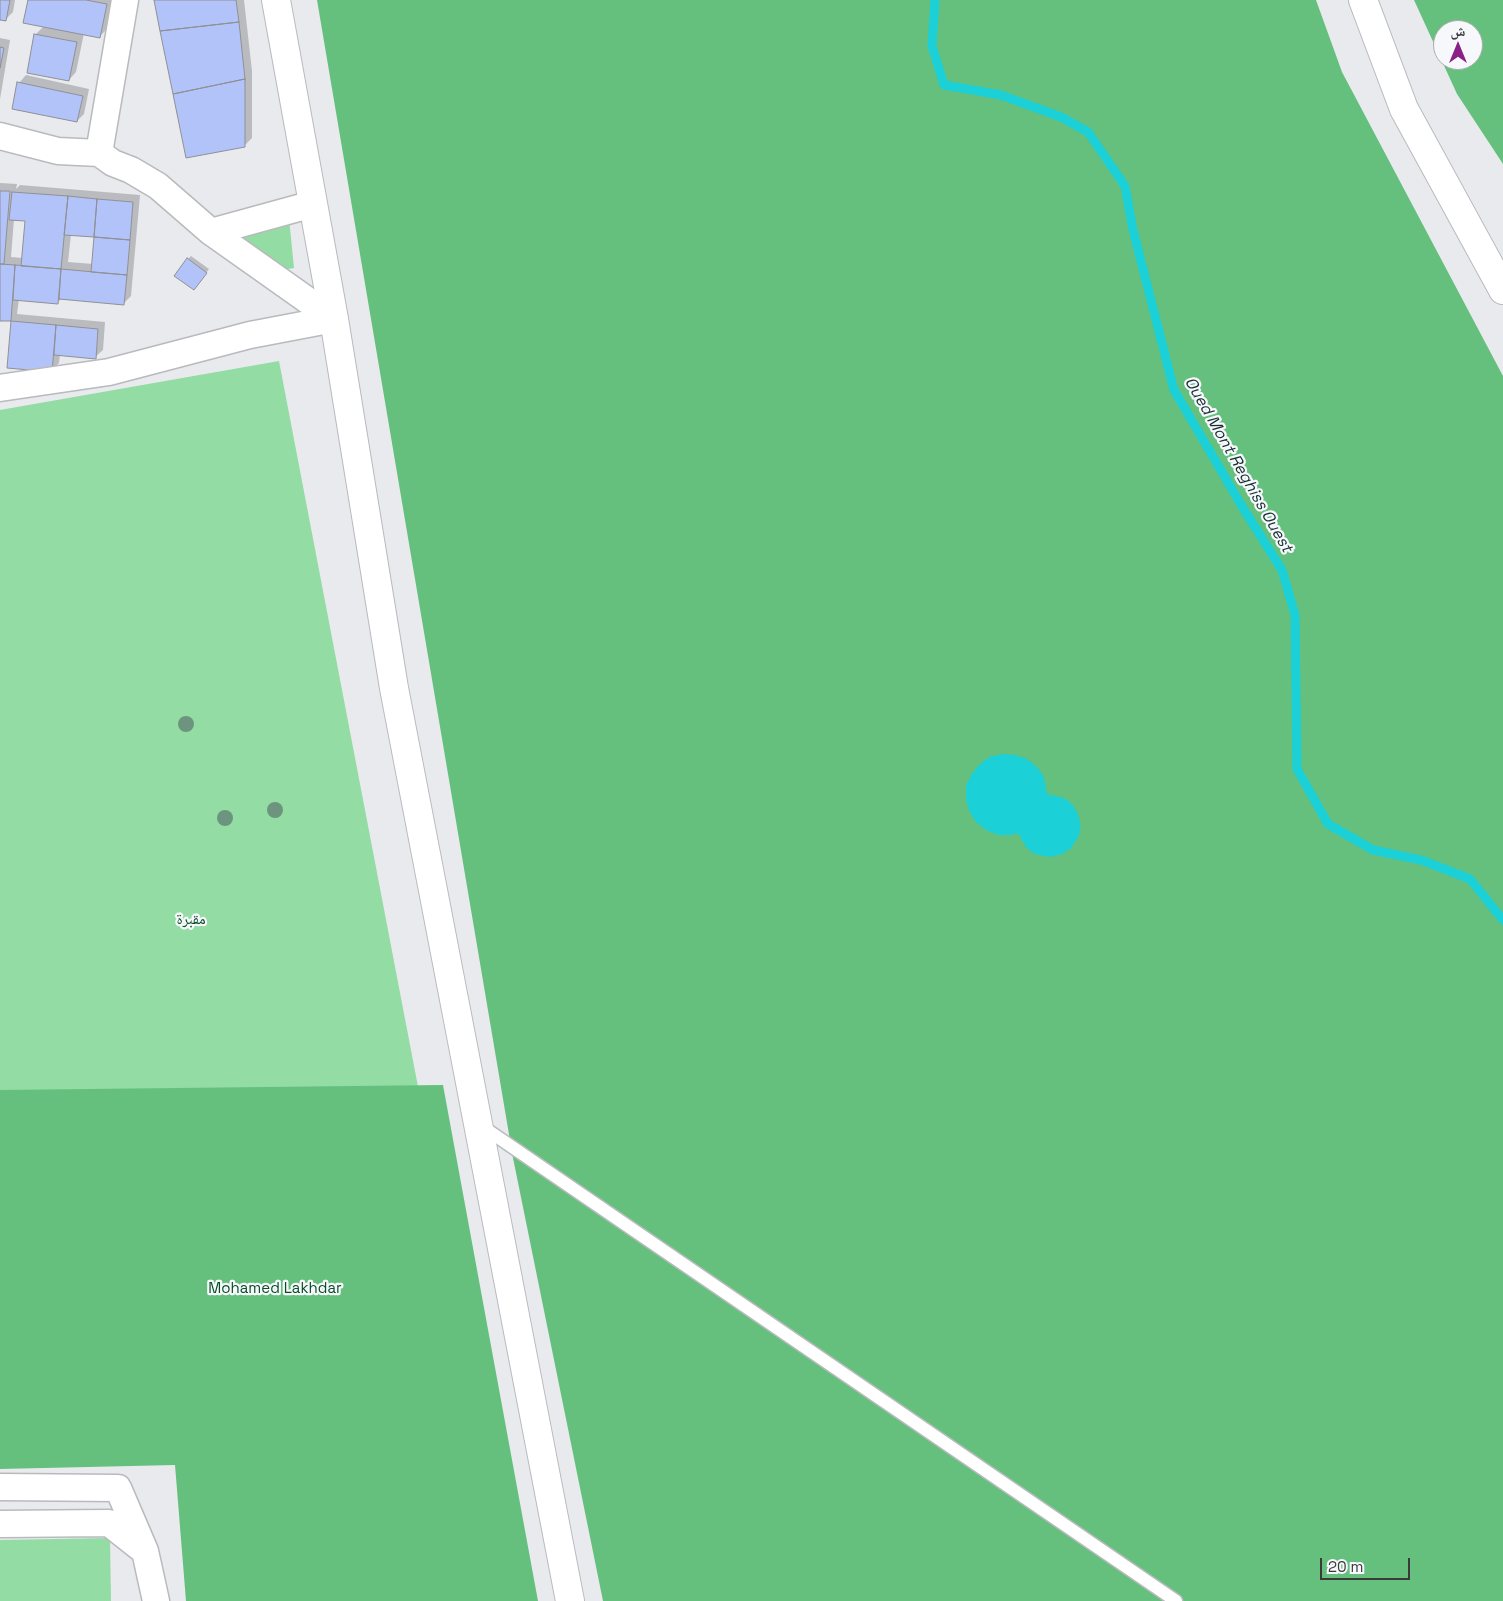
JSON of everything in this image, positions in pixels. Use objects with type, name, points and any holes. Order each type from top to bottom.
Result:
[{"type":"main road","points":[[276,0],[334,319],[394,688],[570,1601]]},
{"type":"main road","points":[[1363,0],[1404,109],[1503,290]]},
{"type":"street","points":[[98,153],[125,0]]},
{"type":"street","points":[[0,136],[58,151],[98,153],[113,163],[130,170],[158,186],[211,232],[334,319]]},
{"type":"street","points":[[211,232],[313,204]]},
{"type":"street","points":[[0,388],[109,372],[250,335],[334,319]]},
{"type":"street","points":[[0,1487],[118,1488],[145,1551],[156,1601]]},
{"type":"street","points":[[0,1524],[109,1523],[145,1551]]},
{"type":"lane","points":[[478,1124],[1176,1601]]},
{"type":"green space","points":[[317,0],[1316,0],[1342,72],[1503,376],[1503,1601],[603,1601],[513,1158]]},
{"type":"green space","points":[[1414,0],[1503,0],[1503,164],[1457,94],[1446,70],[1483,70],[1483,20],[1433,20],[1433,42]]},
{"type":"green space","points":[[289,218],[294,268],[276,271],[236,235]]},
{"type":"green space","name":"مقبرة","points":[[279,361],[424,1118],[0,1114],[0,410]]},
{"type":"green space","name":"Mohamed Lakhdar","points":[[443,1085],[538,1601],[186,1601],[175,1465],[0,1469],[0,1090]]},
{"type":"green space","points":[[110,1538],[111,1601],[0,1601],[0,1540]]},
{"type":"water","points":[[1002,754],[1015,755],[1027,759],[1037,767],[1044,777],[1047,794],[1064,798],[1072,804],[1080,822],[1080,832],[1070,849],[1052,857],[1043,856],[1033,853],[1026,847],[1018,833],[998,835],[986,830],[976,822],[969,811],[966,799],[966,786],[971,775],[979,765],[989,757]]},
{"type":"building","points":[[0,0],[10,0],[6,21],[0,20]]},
{"type":"building","points":[[28,0],[86,0],[107,4],[100,38],[23,23]]},
{"type":"building","points":[[154,0],[236,0],[239,22],[160,31]]},
{"type":"building","points":[[239,22],[245,79],[173,94],[160,31]]},
{"type":"building","points":[[34,34],[77,42],[69,81],[27,73]]},
{"type":"building","points":[[0,47],[4,48],[0,68]]},
{"type":"building","points":[[245,79],[245,147],[186,158],[173,94]]},
{"type":"building","points":[[17,82],[83,96],[77,122],[12,109]]},
{"type":"building","points":[[0,191],[10,191],[4,264],[0,264]]},
{"type":"building","points":[[12,192],[68,196],[61,269],[21,266],[25,221],[9,220]]},
{"type":"building","points":[[68,196],[97,199],[94,237],[64,235]]},
{"type":"building","points":[[97,199],[133,202],[130,240],[94,237]]},
{"type":"building","points":[[94,237],[130,240],[127,275],[91,272]]},
{"type":"building","points":[[187,258],[207,273],[194,290],[174,276]]},
{"type":"building","points":[[0,264],[15,265],[11,321],[0,321]]},
{"type":"building","points":[[15,265],[61,269],[58,304],[13,300]]},
{"type":"building","points":[[61,269],[127,275],[124,305],[59,299]]},
{"type":"building","points":[[11,321],[56,325],[52,372],[7,368]]},
{"type":"building","points":[[56,325],[98,329],[96,359],[54,355]]},
{"type":"waterway","name":"Oued Mont Reghiss Ouest","points":[[935,0],[932,46],[944,85],[1001,95],[1061,117],[1088,132],[1125,186],[1133,230],[1174,390],[1243,508],[1282,570],[1295,615],[1297,769],[1328,824],[1373,850],[1421,860],[1470,879],[1503,920]]}]
